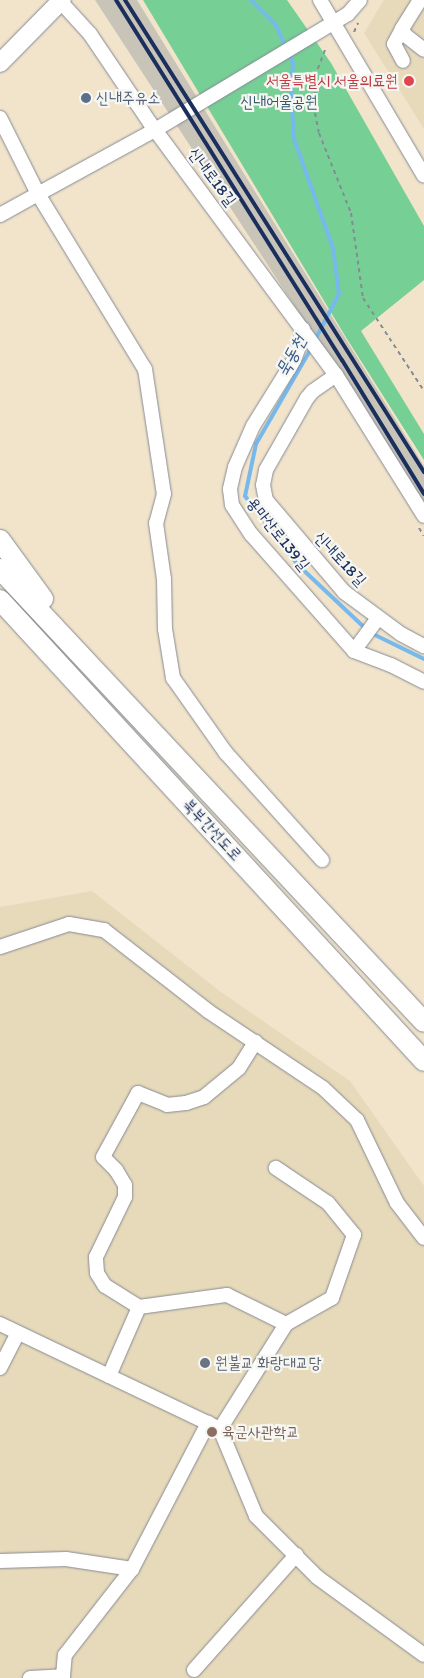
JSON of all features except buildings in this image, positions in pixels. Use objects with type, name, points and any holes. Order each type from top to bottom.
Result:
[{"type":"highway","points":[[0,540],[93,668]]},
{"type":"highway","name":"북부간선도로","points":[[0,569],[424,1022]]},
{"type":"highway","name":"북부간선도로","points":[[0,600],[424,1061]]},
{"type":"main road","points":[[0,63],[60,1]]},
{"type":"street","points":[[320,0],[424,176]]},
{"type":"street","points":[[0,215],[201,103],[351,12],[360,0]]},
{"type":"street","points":[[403,61],[394,44],[420,0]]},
{"type":"street","name":"신내로18길","points":[[60,1],[90,34],[155,130],[336,375],[424,516]]},
{"type":"street","points":[[402,29],[405,35],[424,50]]},
{"type":"street","points":[[0,118],[38,194],[145,368],[164,494],[156,523],[164,579],[165,629],[174,678],[226,753],[322,860]]},
{"type":"street","name":"용마산로139길","points":[[303,329],[294,360],[243,445],[231,479],[230,498],[238,519],[354,651],[391,665],[424,682]]},
{"type":"street","name":"신내로18길","points":[[336,375],[312,392],[307,398],[266,470],[264,491],[268,505],[344,592],[378,618],[424,646]]},
{"type":"street","points":[[354,651],[378,618]]},
{"type":"street","points":[[0,947],[69,924],[104,930],[208,1011],[323,1088],[357,1120],[397,1203],[424,1238]]},
{"type":"street","points":[[256,1042],[239,1068],[204,1097],[186,1103],[167,1105],[138,1093],[103,1157],[116,1170],[125,1185],[125,1197],[96,1256],[97,1273],[105,1286],[139,1307],[227,1295],[286,1324]]},
{"type":"street","points":[[30,1678],[63,1677],[65,1655],[132,1569],[214,1426],[286,1324],[332,1298],[354,1235],[328,1203],[276,1168]]},
{"type":"street","points":[[108,1376],[139,1307]]},
{"type":"street","points":[[0,1324],[214,1426],[256,1516],[317,1577],[424,1654]]},
{"type":"street","points":[[0,1368],[18,1333]]},
{"type":"street","points":[[194,1670],[296,1556]]},
{"type":"street","points":[[0,1561],[66,1559],[132,1569]]},
{"type":"path","points":[[325,50],[315,76],[315,113],[319,133],[351,212],[363,298],[424,390]]},
{"type":"shaded area","points":[[95,0],[137,0],[424,466],[424,511],[393,457]]},
{"type":"shaded area","name":"서울특별시 서울의료원","points":[[384,0],[424,0],[424,129],[364,33]]},
{"type":"shaded area","name":"육군사관학교","points":[[92,891],[221,992],[350,1081],[424,1186],[424,1678],[0,1678],[0,907]]},
{"type":"green space","name":"신내어울공원","points":[[143,0],[287,0],[331,63],[424,226],[424,280],[361,331],[424,434],[424,460],[347,339]]},
{"type":"waterway","name":"묵동천","points":[[251,0],[276,25],[286,48]]},
{"type":"waterway","name":"묵동천","points":[[289,54],[293,63],[291,90],[294,139],[333,248],[339,294],[315,340]]},
{"type":"waterway","name":"묵동천","points":[[312,347],[256,444],[245,496],[298,565],[366,629]]},
{"type":"waterway","name":"묵동천","points":[[371,633],[424,659]]},
{"type":"railway","points":[[116,0],[424,494]]},
{"type":"railway","points":[[125,0],[424,472]]},
{"type":"place","name":"서울특별시 서울의료원","points":[[409,81]]},
{"type":"place","name":"신내주유소","points":[[86,98]]},
{"type":"place","name":"원불교 화랑대교당","points":[[205,1363]]},
{"type":"place","name":"육군사관학교","points":[[212,1432]]}]
